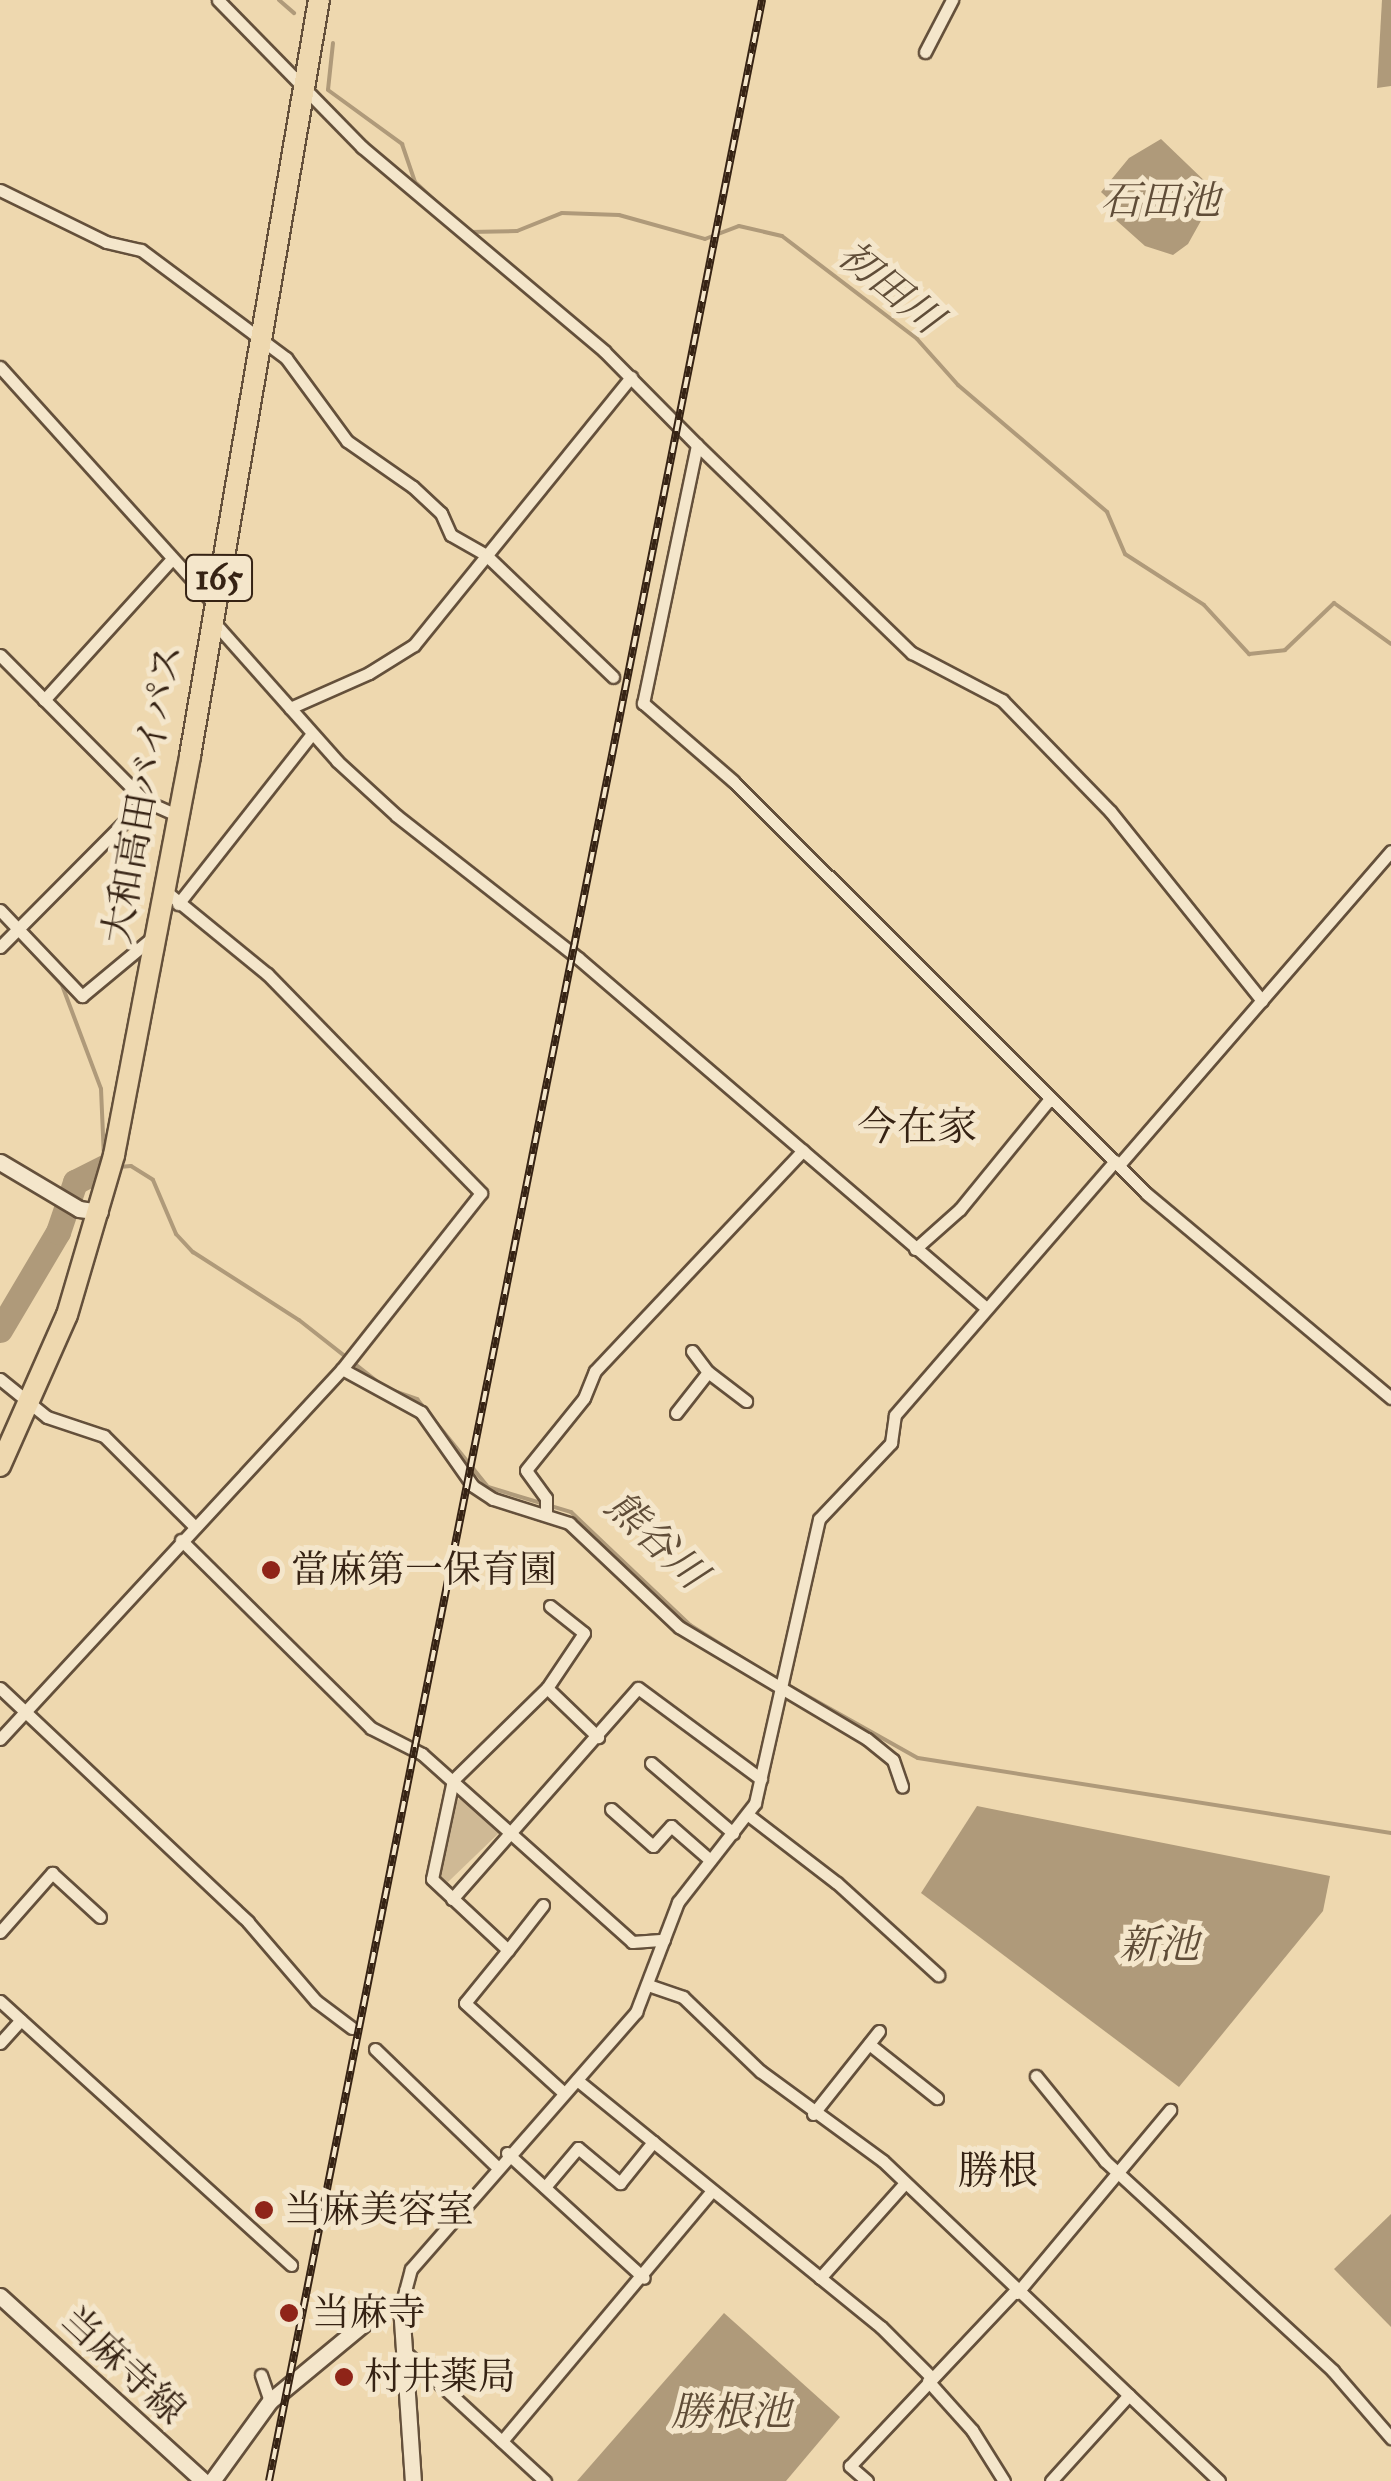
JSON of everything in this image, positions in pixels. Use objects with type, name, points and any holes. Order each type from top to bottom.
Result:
[{"type":"highway","name":"大和高田バイパス","points":[[0,1466],[30,1404],[114,1155],[154,936],[170,897],[176,815],[318,0]]},
{"type":"main road","points":[[0,1162],[32,1186],[95,1206]]},
{"type":"main road","name":"当麻寺線","points":[[0,2296],[203,2481]]},
{"type":"main road","points":[[212,2481],[270,2401],[306,2377],[368,2316],[386,2305],[401,2306],[413,2481]]},
{"type":"street","points":[[218,0],[302,89],[407,188],[631,378],[912,652],[1002,700],[1110,811],[1262,1001]]},
{"type":"street","points":[[926,52],[952,0]]},
{"type":"street","points":[[0,190],[106,242],[142,250],[259,340],[303,376],[347,441],[414,488],[441,513],[451,535],[486,555],[613,677]]},
{"type":"street","points":[[0,367],[95,467],[312,734],[397,816],[578,958],[985,1307]]},
{"type":"street","points":[[290,708],[370,673],[414,644],[631,378]]},
{"type":"street","points":[[697,445],[643,703],[732,781],[1049,1100],[1391,1398]]},
{"type":"street","points":[[44,700],[170,561]]},
{"type":"street","points":[[0,655],[146,801],[176,815]]},
{"type":"street","points":[[0,1739],[342,1369],[351,1352],[481,1193],[444,1148],[341,1057],[308,1014],[170,897],[312,734]]},
{"type":"street","points":[[0,946],[146,801]]},
{"type":"street","points":[[401,2306],[411,2269],[496,2166],[577,2080],[651,1986],[678,1902],[747,1814],[761,1779],[784,1688],[819,1520],[891,1442],[894,1415],[985,1307],[1391,852]]},
{"type":"street","points":[[0,910],[82,996],[154,936]]},
{"type":"street","points":[[915,1249],[960,1209],[1049,1100]]},
{"type":"street","points":[[546,1514],[546,1498],[526,1470],[584,1398],[595,1371],[803,1150]]},
{"type":"street","points":[[692,1351],[708,1372],[746,1402]]},
{"type":"street","points":[[342,1369],[420,1412],[473,1486],[503,1503],[569,1523],[678,1627],[784,1688],[880,1750],[893,1760],[902,1786]]},
{"type":"street","points":[[676,1413],[708,1372]]},
{"type":"street","points":[[0,1379],[47,1418],[104,1436],[194,1526]]},
{"type":"street","points":[[181,1540],[371,1728],[422,1754],[632,1942],[664,1940]]},
{"type":"street","points":[[508,1950],[432,1879],[452,1780],[547,1688],[584,1633],[550,1606]]},
{"type":"street","points":[[0,1688],[352,2028]]},
{"type":"street","points":[[547,1688],[598,1737]]},
{"type":"street","points":[[452,1899],[508,1828],[598,1737],[638,1688],[761,1779]]},
{"type":"street","points":[[651,1763],[733,1833]]},
{"type":"street","points":[[610,1809],[654,1846],[672,1826],[710,1860]]},
{"type":"street","points":[[747,1814],[836,1883],[938,1975]]},
{"type":"street","points":[[0,1932],[52,1873],[100,1916]]},
{"type":"street","points":[[543,1906],[465,2002],[564,2094]]},
{"type":"street","points":[[651,1986],[683,1997],[813,2114],[849,2134],[906,2183],[1016,2292],[1219,2481]]},
{"type":"street","points":[[0,2001],[291,2265]]},
{"type":"street","points":[[0,2043],[21,2020]]},
{"type":"street","points":[[813,2114],[880,2031]]},
{"type":"street","points":[[869,2044],[937,2098]]},
{"type":"street","points":[[375,2049],[496,2166]]},
{"type":"street","points":[[1036,2076],[1118,2172],[1333,2371],[1391,2438]]},
{"type":"street","points":[[577,2080],[820,2278],[929,2379],[972,2430],[1004,2481]]},
{"type":"street","points":[[867,2481],[850,2466],[1016,2292],[1170,2110]]},
{"type":"street","points":[[545,2186],[578,2148],[620,2183],[652,2142]]},
{"type":"street","points":[[507,2154],[644,2278]]},
{"type":"street","points":[[820,2278],[906,2183]]},
{"type":"street","points":[[502,2441],[644,2278],[712,2191]]},
{"type":"street","points":[[404,2351],[545,2481]]},
{"type":"street","points":[[261,2375],[270,2401]]},
{"type":"street","points":[[1051,2481],[1129,2395]]},
{"type":"shaded area","points":[[461,1799],[501,1831],[448,1882],[439,1875],[453,1800]]},
{"type":"water","points":[[1382,0],[1391,0],[1391,86],[1377,88]]},
{"type":"water","name":"石田池","points":[[1161,139],[1212,188],[1212,201],[1188,244],[1173,255],[1145,246],[1108,213],[1115,205],[1101,192],[1129,158]]},
{"type":"water","name":"新池","points":[[977,1806],[1330,1876],[1323,1911],[1179,2087],[921,1893]]},
{"type":"water","points":[[1391,2214],[1391,2327],[1334,2269]]},
{"type":"water","name":"勝根池","points":[[724,2313],[840,2417],[786,2481],[577,2481]]},
{"type":"waterway","name":"初田川","points":[[279,0],[294,13]]},
{"type":"waterway","name":"初田川","points":[[333,43],[328,90],[402,144],[415,182],[443,208]]},
{"type":"waterway","name":"初田川","points":[[469,232],[517,231],[562,213],[619,215],[705,239],[739,226],[782,236],[917,339],[958,385],[1107,512],[1125,554],[1204,605],[1249,654],[1285,650],[1334,603],[1391,644]]},
{"type":"waterway","points":[[17,936],[62,985],[101,1089],[104,1157]]},
{"type":"waterway","name":"熊谷川","points":[[119,1167],[131,1166],[153,1180],[176,1234],[193,1252],[299,1320],[379,1383]]},
{"type":"waterway","name":"熊谷川","points":[[0,1330],[58,1232],[75,1182],[105,1167]]},
{"type":"waterway","name":"熊谷川","points":[[391,1390],[417,1399],[488,1487],[571,1512],[690,1625],[752,1664]]},
{"type":"waterway","name":"熊谷川","points":[[786,1684],[918,1758],[1391,1833]]},
{"type":"railway","points":[[269,2481],[762,0]]},
{"type":"place","name":"當麻第一保育園","points":[[271,1570]]},
{"type":"place","name":"当麻美容室","points":[[264,2210]]},
{"type":"place","name":"当麻寺","points":[[289,2313]]},
{"type":"place","name":"村井薬局","points":[[344,2377]]},
{"type":"district","name":"今在家","points":[[917,1127]]},
{"type":"district","name":"勝根","points":[[998,2171]]}]
